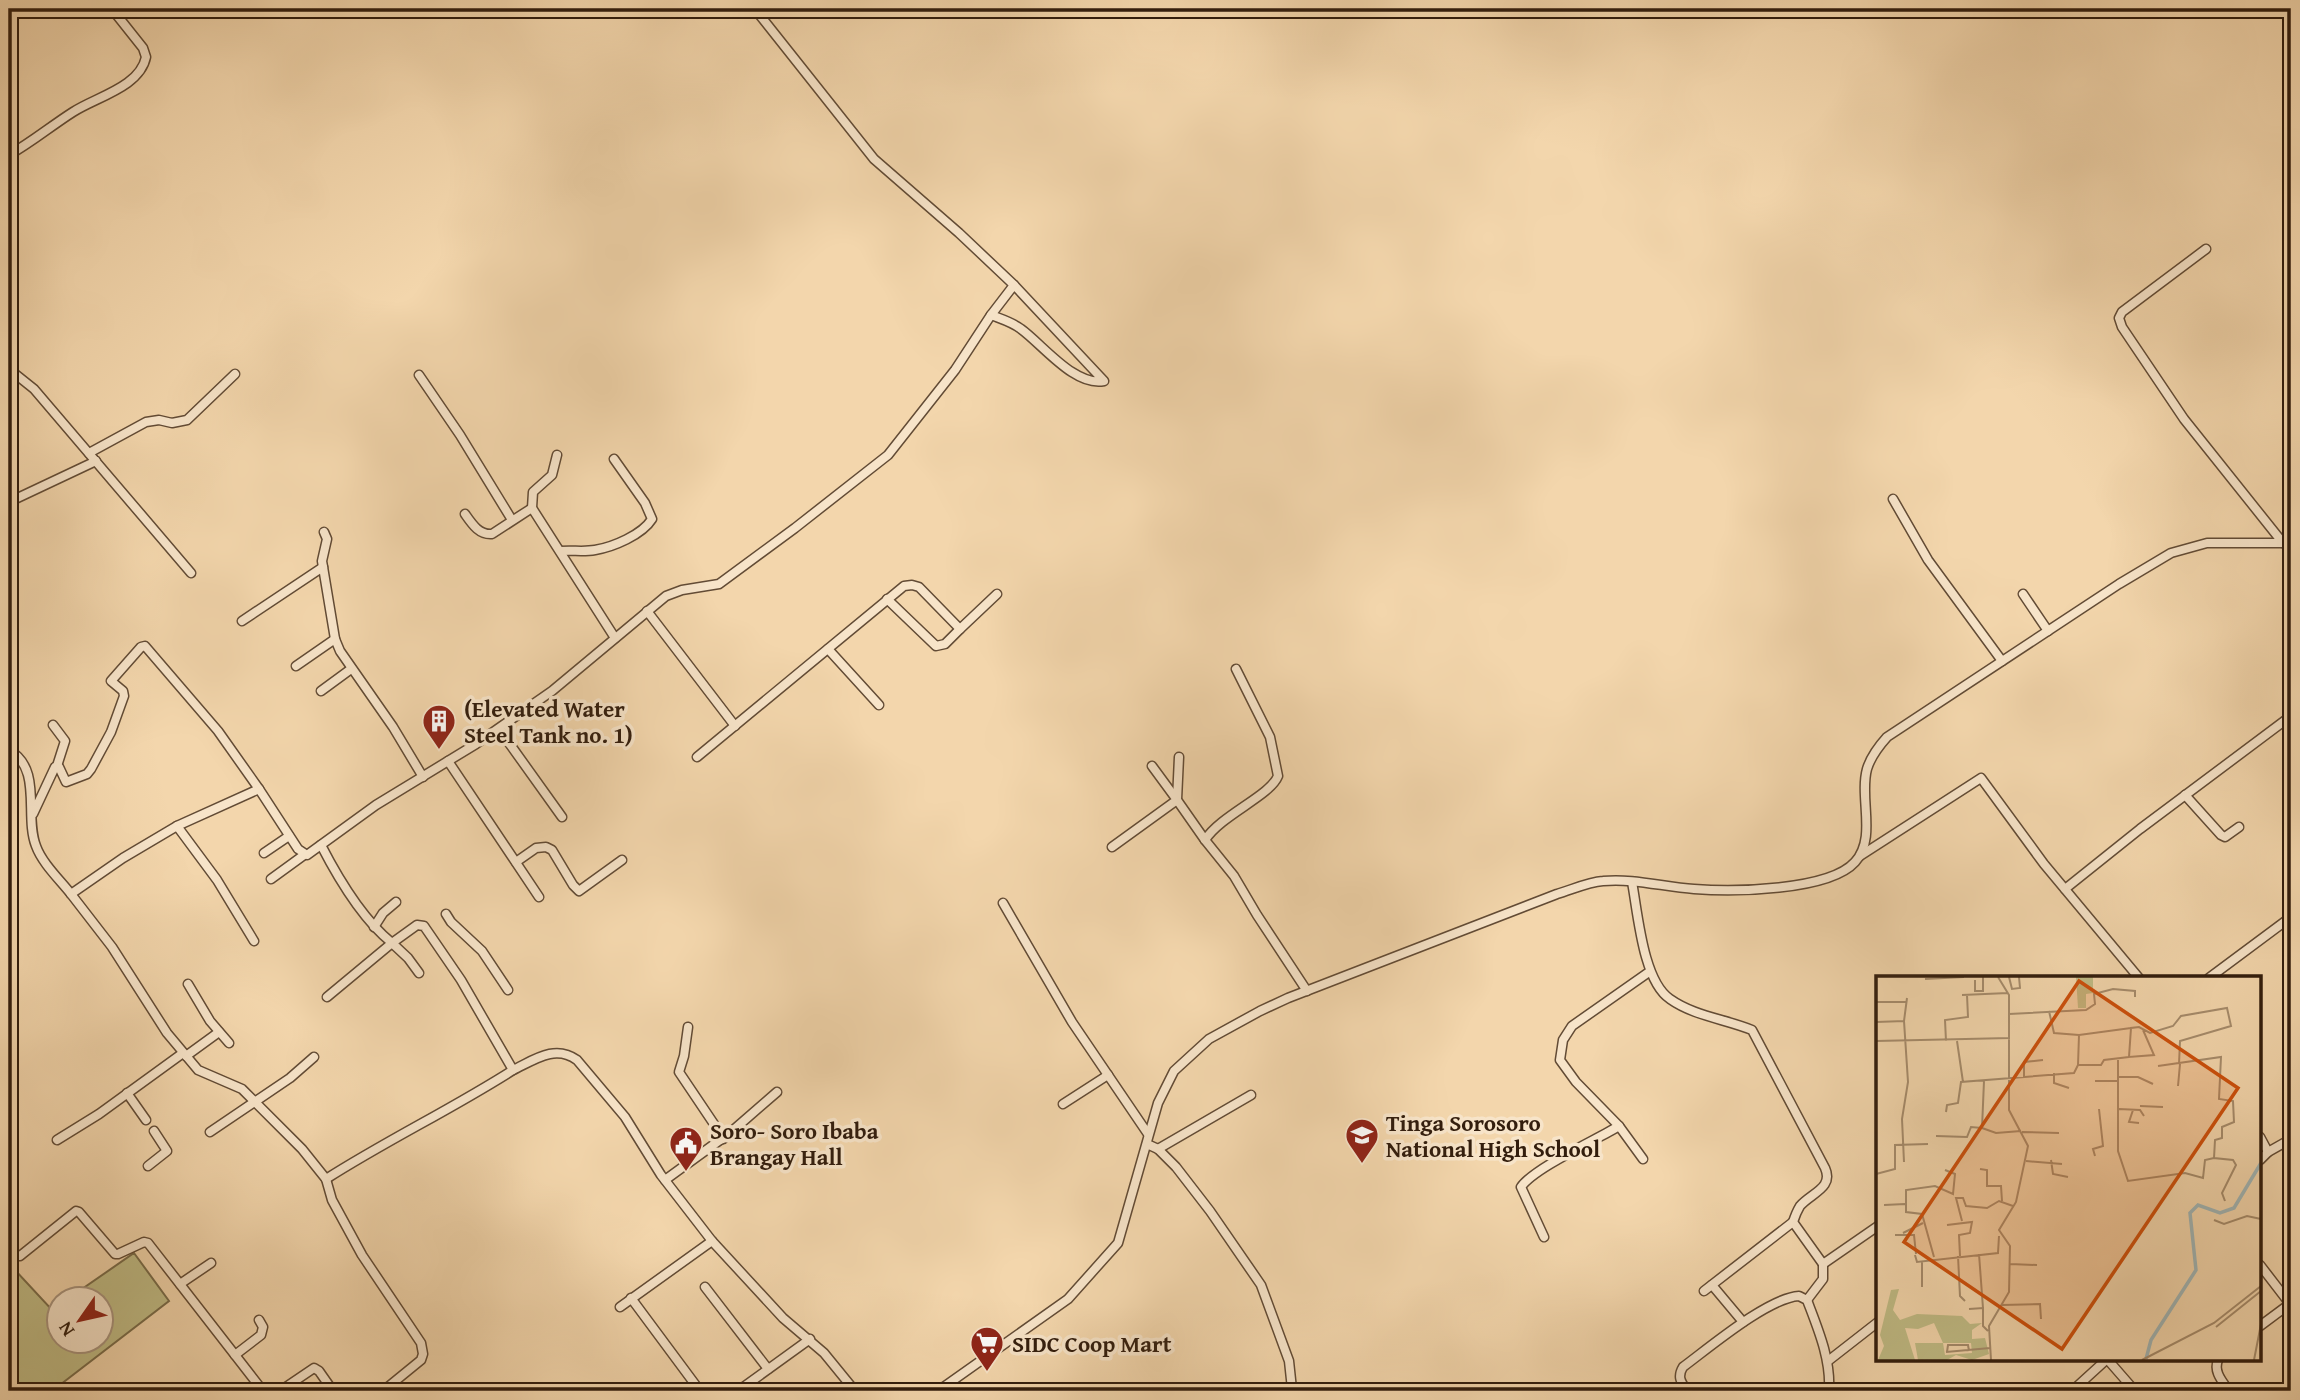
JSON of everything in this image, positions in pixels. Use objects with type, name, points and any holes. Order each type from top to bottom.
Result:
[{"type":"street","points":[[9,155],[34,141],[75,110],[109,95],[141,71],[146,57],[143,48],[112,9]]},
{"type":"street","points":[[755,9],[874,159],[1014,285],[1104,381],[1091,382],[1079,376],[1062,365],[1023,330],[991,314]]},
{"type":"street","points":[[2206,249],[2122,312],[2119,318],[2122,327],[2184,419],[2287,543]]},
{"type":"street","points":[[271,879],[376,805],[499,729],[552,691],[666,596],[682,590],[719,584],[888,455],[955,370],[991,314],[1014,285]]},
{"type":"street","points":[[9,369],[34,389],[191,573]]},
{"type":"street","points":[[89,453],[146,422],[159,420],[172,424],[187,420],[235,374]]},
{"type":"street","points":[[419,375],[460,435],[512,520]]},
{"type":"street","points":[[557,455],[552,475],[533,492],[532,508],[615,638]]},
{"type":"street","points":[[561,551],[605,547],[643,530],[652,519],[645,503],[614,458]]},
{"type":"street","points":[[9,502],[96,461]]},
{"type":"street","points":[[1893,499],[1928,560],[2002,662]]},
{"type":"street","points":[[465,514],[479,531],[492,534],[532,508]]},
{"type":"street","points":[[324,532],[327,538],[322,558],[323,567],[335,639],[340,652],[393,727],[423,777]]},
{"type":"street","points":[[1860,856],[1865,840],[1867,770],[1875,750],[1887,737],[2171,553],[2207,543],[2287,543]]},
{"type":"street","points":[[242,621],[323,567]]},
{"type":"street","points":[[697,757],[904,586],[919,587],[960,629]]},
{"type":"street","points":[[887,599],[936,646],[945,644],[997,594]]},
{"type":"street","points":[[2024,594],[2048,631]]},
{"type":"street","points":[[647,611],[735,726]]},
{"type":"street","points":[[296,666],[335,639]]},
{"type":"street","points":[[57,766],[66,782],[87,774],[111,732],[124,696],[123,691],[111,681],[141,646],[145,646],[218,732],[304,855]]},
{"type":"street","points":[[828,649],[878,705]]},
{"type":"street","points":[[321,691],[351,669]]},
{"type":"street","points":[[1205,840],[1217,825],[1270,786],[1278,776],[1270,737],[1236,669]]},
{"type":"street","points":[[2065,889],[2291,716]]},
{"type":"street","points":[[33,814],[57,766],[65,741],[53,725]]},
{"type":"street","points":[[499,729],[562,817]]},
{"type":"street","points":[[9,750],[22,759],[32,798],[31,830],[37,849],[102,934],[167,1033],[198,1070],[234,1084],[256,1102],[302,1149],[326,1180],[332,1200],[362,1255],[421,1343],[421,1360],[383,1391]]},
{"type":"street","points":[[1177,800],[1179,757]]},
{"type":"street","points":[[448,761],[539,897]]},
{"type":"street","points":[[1152,766],[1234,876],[1307,991]]},
{"type":"street","points":[[938,1391],[1068,1299],[1118,1243],[1158,1103],[1174,1071],[1209,1040],[1260,1011],[1307,991],[1557,894],[1602,881],[1696,890],[1788,888],[1819,881],[1840,873],[1860,856],[1981,778],[2043,864],[2137,976]]},
{"type":"street","points":[[71,894],[123,858],[177,826],[259,789]]},
{"type":"street","points":[[2186,795],[2224,837],[2239,827]]},
{"type":"street","points":[[1112,847],[1177,800]]},
{"type":"street","points":[[177,826],[217,880],[254,941]]},
{"type":"street","points":[[264,853],[289,836]]},
{"type":"street","points":[[321,845],[374,927],[408,958],[419,973]]},
{"type":"street","points":[[516,862],[536,848],[546,847],[552,850],[579,891],[622,860]]},
{"type":"street","points":[[1632,883],[1649,972],[1660,991],[1670,1000],[1717,1020],[1752,1030],[1828,1175],[1826,1185],[1802,1205],[1793,1222],[1708,1288],[1743,1322]]},
{"type":"street","points":[[374,927],[383,913],[396,902]]},
{"type":"street","points":[[1003,903],[1072,1022],[1148,1139],[1176,1167],[1210,1210],[1261,1285],[1289,1361],[1290,1390]]},
{"type":"street","points":[[446,914],[482,951],[508,990]]},
{"type":"street","points":[[2212,976],[2291,917]]},
{"type":"street","points":[[327,997],[392,943],[420,924],[461,980],[513,1070]]},
{"type":"street","points":[[1643,1159],[1619,1126],[1576,1083],[1560,1060],[1560,1050],[1572,1026],[1649,972]]},
{"type":"street","points":[[188,984],[206,1015],[229,1043]]},
{"type":"street","points":[[688,1027],[679,1072],[720,1133],[720,1140]]},
{"type":"street","points":[[57,1140],[219,1032]]},
{"type":"street","points":[[326,1180],[360,1158],[465,1101],[513,1070],[545,1054],[557,1052],[570,1055],[625,1117],[665,1180],[712,1241],[783,1318],[810,1339],[855,1391]]},
{"type":"street","points":[[210,1132],[290,1079],[314,1057]]},
{"type":"street","points":[[1063,1104],[1108,1075]]},
{"type":"street","points":[[665,1180],[720,1140],[777,1092]]},
{"type":"street","points":[[127,1093],[146,1120]]},
{"type":"street","points":[[1158,1149],[1251,1095]]},
{"type":"street","points":[[1544,1237],[1521,1187],[1524,1182],[1619,1126]]},
{"type":"street","points":[[148,1166],[167,1151],[154,1132]]},
{"type":"street","points":[[2262,1158],[2291,1139]]},
{"type":"street","points":[[2262,1141],[2268,1152]]},
{"type":"street","points":[[9,1250],[12,1255],[20,1256],[76,1211],[115,1254],[144,1242],[148,1243],[263,1391]]},
{"type":"street","points":[[1793,1222],[1823,1264],[1823,1279],[1807,1300]]},
{"type":"street","points":[[1823,1264],[1876,1227]]},
{"type":"street","points":[[620,1307],[712,1241]]},
{"type":"street","points":[[180,1284],[211,1263]]},
{"type":"street","points":[[2262,1268],[2290,1303],[2262,1324]]},
{"type":"street","points":[[705,1287],[768,1369]]},
{"type":"street","points":[[1687,1391],[1681,1381],[1680,1373],[1683,1367],[1743,1322],[1792,1296],[1807,1300],[1828,1361],[1829,1391]]},
{"type":"street","points":[[631,1298],[700,1391]]},
{"type":"street","points":[[234,1355],[261,1335],[263,1326],[259,1320]]},
{"type":"street","points":[[1828,1361],[1876,1324]]},
{"type":"street","points":[[738,1391],[810,1339]]},
{"type":"street","points":[[2072,1391],[2105,1362]]},
{"type":"street","points":[[2109,1362],[2135,1391]]},
{"type":"street","points":[[2217,1362],[2218,1376],[2230,1391]]},
{"type":"street","points":[[280,1391],[314,1368],[320,1371],[333,1391]]},
{"type":"shaded area","points":[[134,1253],[169,1301],[116,1342],[116,1284],[89,1284]]},
{"type":"shaded area","points":[[15,1270],[46,1304],[46,1354],[100,1354],[52,1391],[9,1391],[9,1274]]},
{"type":"place","name":"(Elevated Water Steel Tank no. 1)","points":[[439,751]]},
{"type":"place","name":"Tinga Sorosoro National High School","points":[[1362,1165]]},
{"type":"place","name":"Soro- Soro Ibaba Brangay Hall","points":[[686,1173]]},
{"type":"place","name":"SIDC Coop Mart","points":[[987,1373]]}]
